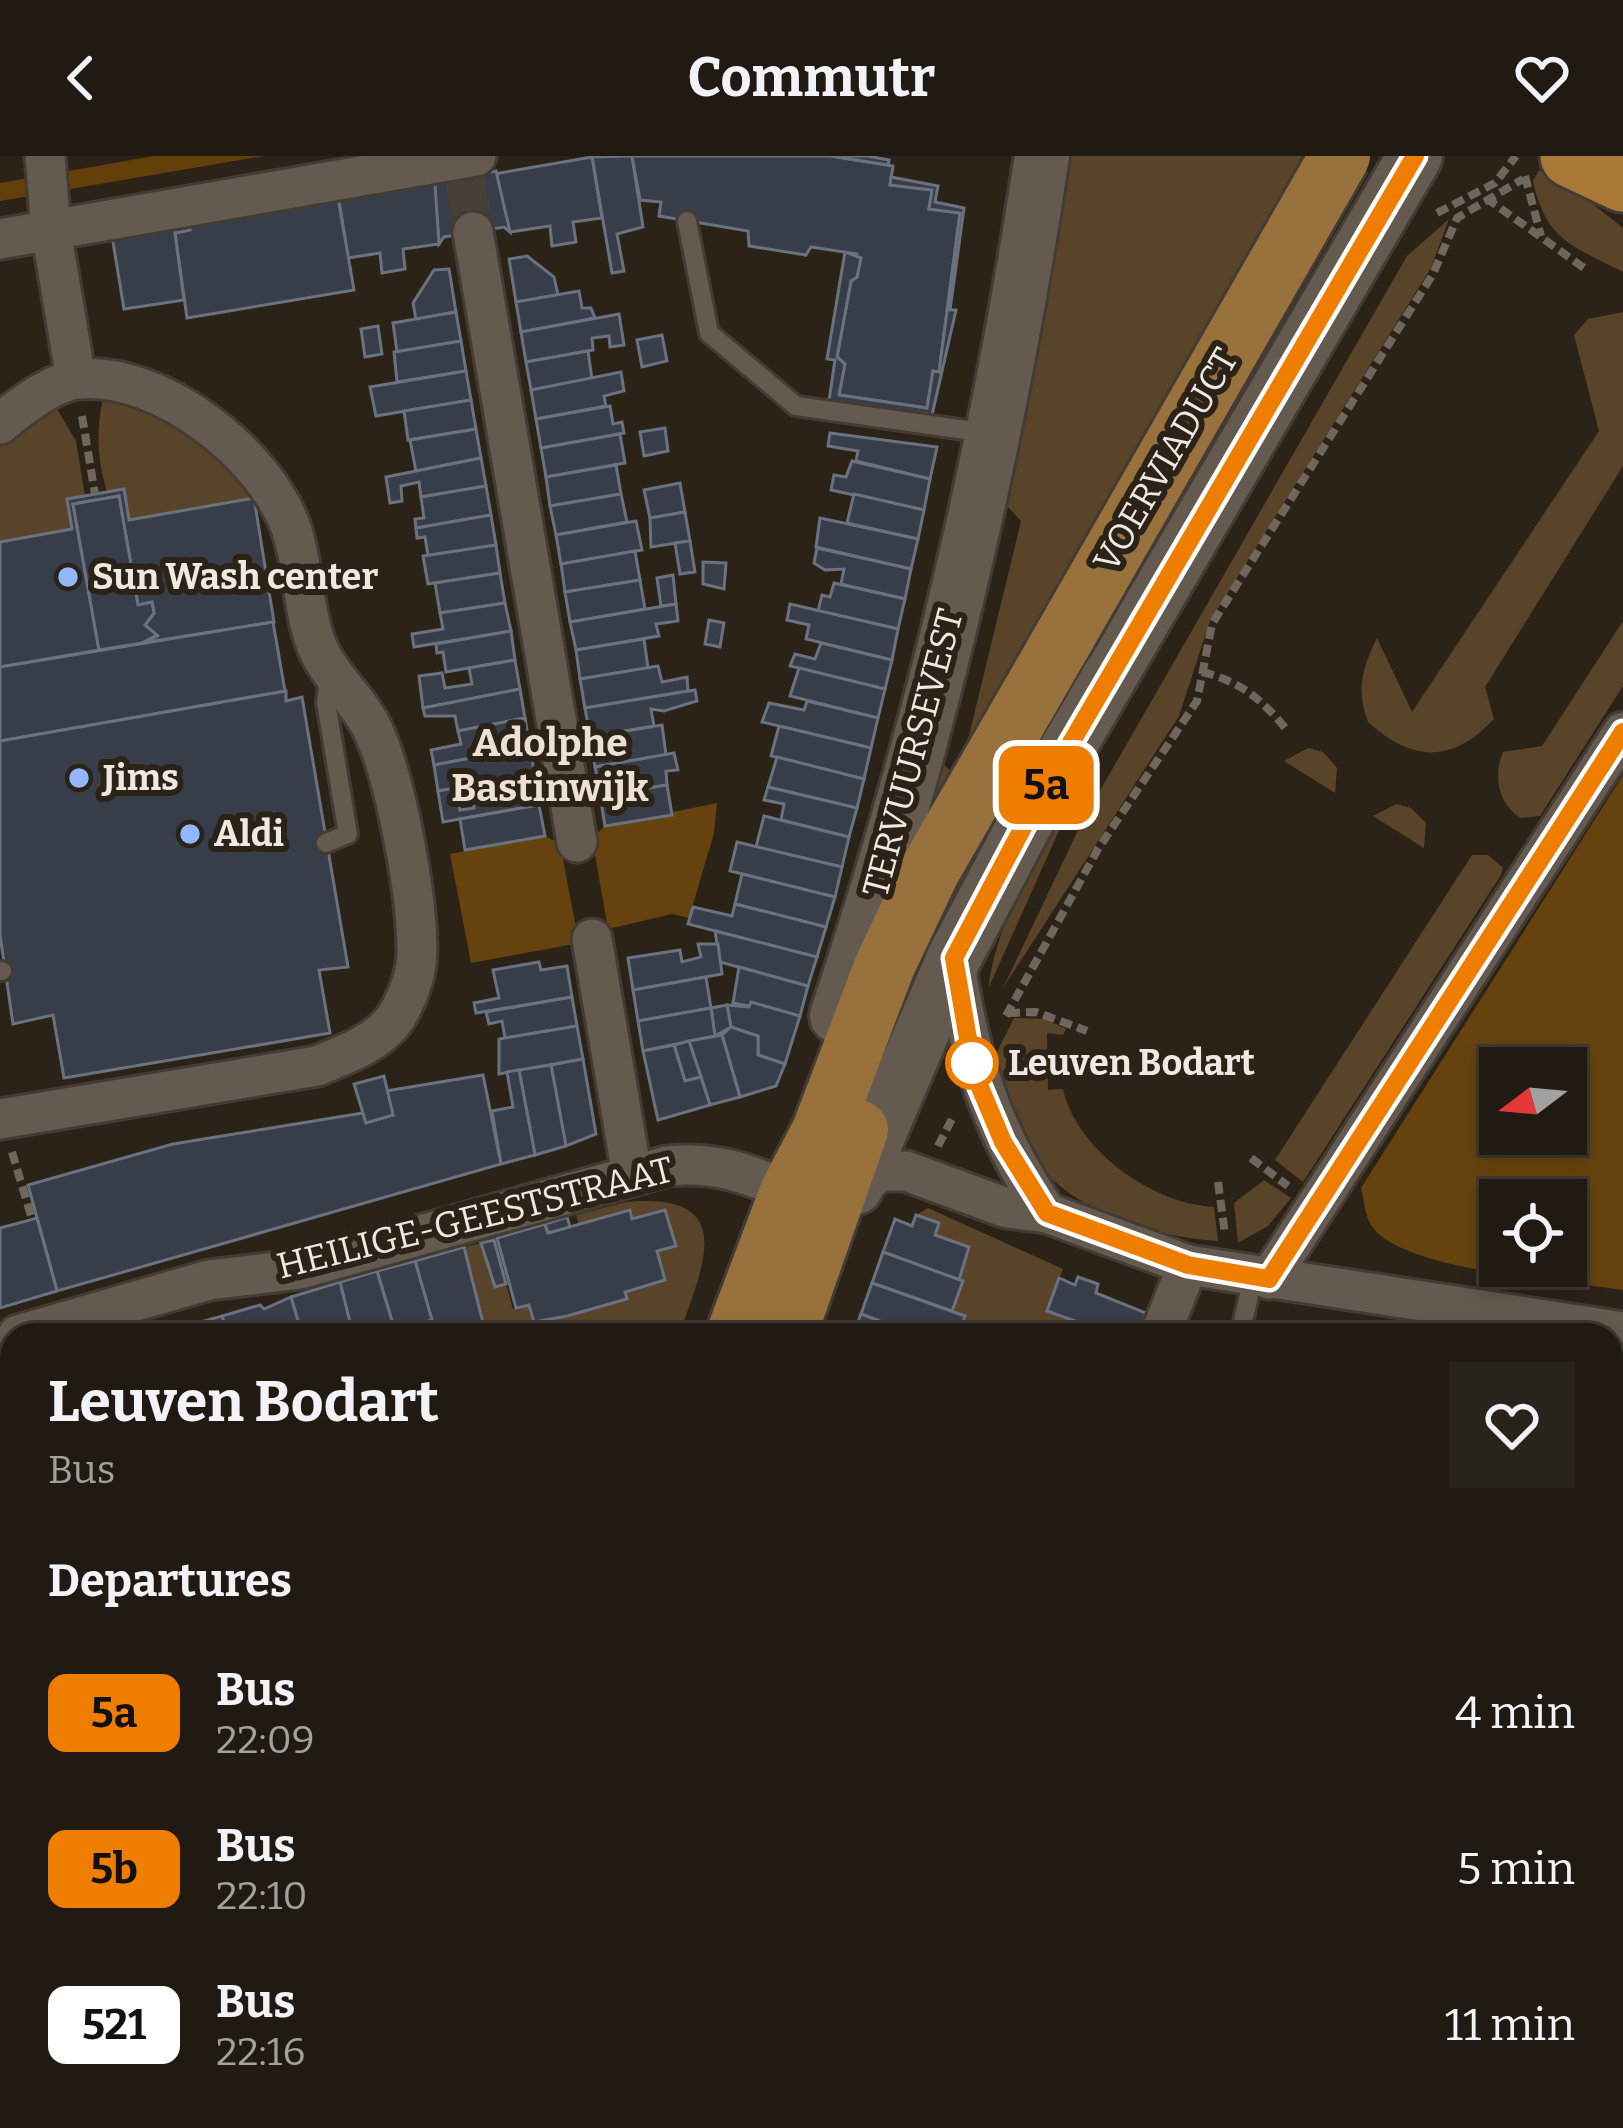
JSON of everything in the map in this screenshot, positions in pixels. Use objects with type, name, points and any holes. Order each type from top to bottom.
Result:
[{"type":"highway","points":[[1541,168],[1623,180]]},
{"type":"main road","name":"TERVUURSEVEST","points":[[772,1323],[802,1120],[922,746],[1012,351],[1042,156]]},
{"type":"main road","name":"VOERVIADUCT","points":[[794,1186],[930,870],[1340,156]]},
{"type":"main road","points":[[788,1323],[815,1307],[856,1186],[954,958],[1038,799],[1414,156]]},
{"type":"main road","name":"VOERVIADUCT","points":[[775,1323],[873,1086],[994,765]]},
{"type":"street","points":[[0,239],[49,188],[468,164]]},
{"type":"street","points":[[49,188],[76,379]]},
{"type":"street","points":[[473,232],[577,842]]},
{"type":"street","points":[[0,424],[76,379],[153,395],[220,432],[252,459],[292,530],[320,652],[372,728],[387,770],[414,913],[417,956],[408,995],[392,1023],[359,1048],[316,1066],[0,1119]]},
{"type":"street","points":[[1261,1278],[1623,732]]},
{"type":"street","points":[[592,939],[632,1175]]},
{"type":"street","points":[[954,958],[974,1073],[1003,1142],[1047,1213]]},
{"type":"street","name":"HEILIGE-GEESTSTRAAT","points":[[60,1323],[209,1280],[300,1269],[632,1175],[695,1163],[794,1186]]},
{"type":"street","points":[[856,1186],[874,1174],[898,1170],[964,1188],[1007,1208],[1047,1213],[1188,1265],[1563,1323]]},
{"type":"street","points":[[1165,1323],[1188,1265]]},
{"type":"lane","points":[[687,221],[709,333],[796,406],[991,434]]},
{"type":"lane","points":[[326,843],[348,833],[326,702],[331,667]]},
{"type":"lane","points":[[1244,1323],[1261,1278]]},
{"type":"path","points":[[998,1031],[1099,849],[1196,701],[1212,624],[1433,274],[1457,218],[1484,196],[1516,156]]},
{"type":"path","points":[[1458,198],[1484,196],[1541,168],[1541,238]]},
{"type":"path","points":[[1484,196],[1587,270]]},
{"type":"path","points":[[76,379],[95,494]]},
{"type":"path","points":[[1202,672],[1233,680],[1260,697],[1287,730]]},
{"type":"path","points":[[1008,1012],[1036,1012],[1087,1031]]},
{"type":"path","points":[[935,1153],[954,1114]]},
{"type":"path","points":[[16,1163],[32,1220]]},
{"type":"shaded area","points":[[154,156],[264,156],[0,201],[0,183]]},
{"type":"shaded area","points":[[1066,156],[1308,156],[877,949],[937,759],[952,772],[966,748],[1021,521],[997,495],[999,485],[1013,476]]},
{"type":"shaded area","points":[[1539,170],[1565,182],[1623,228],[1623,272],[1576,248],[1554,229],[1533,181]]},
{"type":"shaded area","points":[[1449,219],[1431,268],[1210,621],[1179,716],[1003,988],[1082,822],[1407,256]]},
{"type":"shaded area","points":[[1623,312],[1623,466],[1485,687],[1494,719],[1448,750],[1417,751],[1401,745],[1368,722],[1364,710],[1362,679],[1377,638],[1412,712],[1599,431],[1574,335],[1588,319]]},
{"type":"shaded area","points":[[103,397],[150,410],[220,446],[252,497],[129,520],[124,489],[107,492],[104,480],[99,444]]},
{"type":"shaded area","points":[[54,404],[76,441],[85,496],[67,499],[72,529],[0,542],[0,447]]},
{"type":"shaded area","points":[[1623,621],[1623,686],[1540,816],[1521,818],[1507,805],[1500,789],[1503,752],[1542,746]]},
{"type":"shaded area","points":[[1308,748],[1323,752],[1337,768],[1335,793],[1284,761]]},
{"type":"shaded area","points":[[1623,775],[1623,1290],[1587,1285],[1587,1179],[1479,1179],[1479,1269],[1388,1241],[1371,1225],[1361,1188]]},
{"type":"shaded area","points":[[1085,795],[1061,826],[989,987],[1005,922],[1040,841],[1061,811]]},
{"type":"shaded area","points":[[717,803],[714,833],[689,918],[672,914],[608,929],[592,838],[605,826]]},
{"type":"shaded area","points":[[1396,804],[1411,808],[1426,823],[1424,848],[1373,816]]},
{"type":"shaded area","points":[[545,836],[560,844],[579,943],[471,963],[450,854]]},
{"type":"shaded area","points":[[1472,855],[1488,855],[1503,868],[1501,875],[1303,1182],[1275,1160]]},
{"type":"shaded area","points":[[1014,1018],[1045,1019],[1066,1029],[1063,1035],[1047,1033],[1048,1090],[1063,1089],[1084,1133],[1121,1170],[1167,1196],[1214,1207],[1218,1241],[1168,1234],[1116,1218],[1050,1177],[1021,1136],[992,1062]]},
{"type":"shaded area","points":[[1264,1180],[1291,1198],[1268,1226],[1238,1243],[1234,1203]]},
{"type":"shaded area","points":[[626,1202],[662,1202],[686,1209],[699,1221],[703,1260],[683,1323],[480,1323],[464,1247],[481,1243],[494,1286],[506,1284],[513,1309],[529,1305],[534,1321],[626,1299],[625,1292],[657,1251],[676,1245],[665,1210],[632,1219],[629,1210],[579,1224],[576,1215]]},
{"type":"shaded area","points":[[928,1208],[1063,1269],[1047,1310],[1083,1323],[964,1323],[964,1316],[952,1311],[969,1248],[935,1235],[916,1215]]},
{"type":"building","points":[[632,156],[643,227],[617,234],[624,271],[612,273],[592,157]]},
{"type":"building","points":[[632,156],[831,156],[893,166],[890,185],[932,190],[929,209],[960,213],[939,372],[933,371],[927,408],[839,395],[845,364],[837,357],[851,281],[857,277],[857,254],[811,247],[806,255],[749,246],[748,231],[659,216],[661,202],[640,200]]},
{"type":"building","points":[[831,156],[867,156],[889,160],[888,165]]},
{"type":"building","points":[[592,157],[602,218],[573,222],[576,242],[552,246],[550,226],[510,232],[494,174]]},
{"type":"building","points":[[496,171],[510,232],[504,227],[444,237],[439,244],[434,182]]},
{"type":"building","points":[[891,177],[938,186],[935,202],[964,208],[950,310],[956,310],[932,415],[829,401],[835,360],[827,359],[845,252],[861,258],[857,277],[851,281],[837,357],[845,364],[839,395],[927,408],[933,371],[939,372],[960,213],[929,209],[932,190],[890,185]]},
{"type":"building","points":[[435,184],[439,244],[403,249],[405,269],[382,273],[380,253],[348,258],[339,200]]},
{"type":"building","points":[[338,198],[354,290],[187,318],[175,233],[190,230],[190,224]]},
{"type":"building","points":[[174,226],[184,300],[124,309],[112,236]]},
{"type":"building","points":[[527,256],[554,277],[558,295],[516,302],[509,259]]},
{"type":"building","points":[[449,269],[456,312],[416,319],[413,303],[434,270]]},
{"type":"building","points":[[579,291],[582,308],[591,308],[595,318],[521,332],[516,302]]},
{"type":"building","points":[[456,312],[461,341],[397,352],[393,323]]},
{"type":"building","points":[[619,314],[624,345],[610,347],[609,336],[592,338],[593,350],[526,362],[521,332]]},
{"type":"building","points":[[378,326],[382,354],[365,357],[361,329]]},
{"type":"building","points":[[662,335],[667,361],[642,367],[637,340]]},
{"type":"building","points":[[461,341],[466,371],[397,382],[394,352]]},
{"type":"building","points":[[588,351],[592,379],[531,390],[526,362]]},
{"type":"building","points":[[466,371],[471,400],[376,416],[370,387]]},
{"type":"building","points":[[621,372],[624,391],[604,396],[606,406],[536,419],[531,390]]},
{"type":"building","points":[[471,400],[476,429],[408,440],[404,411]]},
{"type":"building","points":[[610,406],[613,424],[622,422],[624,433],[541,448],[536,419]]},
{"type":"building","points":[[665,428],[668,451],[644,456],[640,432]]},
{"type":"building","points":[[476,429],[481,458],[416,471],[410,440]]},
{"type":"building","points":[[830,433],[937,447],[930,479],[856,461],[858,451],[828,446]]},
{"type":"building","points":[[620,434],[625,463],[546,477],[541,448]]},
{"type":"building","points":[[481,458],[486,486],[421,497],[419,482],[401,486],[402,501],[390,503],[386,477]]},
{"type":"building","points":[[852,461],[930,479],[924,510],[831,490],[834,475],[846,477]]},
{"type":"building","points":[[616,465],[621,494],[550,506],[546,477]]},
{"type":"building","points":[[680,483],[685,512],[650,518],[644,490]]},
{"type":"building","points":[[486,486],[491,515],[416,528],[415,519],[424,518],[421,497]]},
{"type":"building","points":[[124,489],[129,520],[254,498],[274,622],[142,643],[157,636],[145,625],[154,613],[152,602],[138,605],[119,496],[73,504],[99,650],[0,667],[0,542],[72,529],[67,499]]},
{"type":"building","points":[[621,494],[627,522],[556,535],[550,506]]},
{"type":"building","points":[[854,494],[924,510],[918,539],[847,523]]},
{"type":"building","points":[[119,496],[138,605],[152,602],[154,613],[145,625],[157,635],[142,643],[99,650],[73,504]]},
{"type":"building","points":[[685,512],[690,541],[651,547],[650,518]]},
{"type":"building","points":[[491,515],[496,545],[428,556],[425,537],[417,538],[416,528]]},
{"type":"building","points":[[820,518],[918,539],[911,569],[816,547]]},
{"type":"building","points":[[636,521],[642,550],[561,564],[556,535]]},
{"type":"building","points":[[690,541],[695,572],[680,574],[675,543]]},
{"type":"building","points":[[496,545],[500,573],[428,584],[423,556]]},
{"type":"building","points":[[817,548],[911,569],[905,599],[841,584],[844,569],[825,570],[814,563]]},
{"type":"building","points":[[635,551],[640,580],[565,592],[561,564]]},
{"type":"building","points":[[703,562],[726,563],[724,589],[703,584]]},
{"type":"building","points":[[500,573],[505,603],[440,613],[435,583]]},
{"type":"building","points":[[673,575],[676,604],[661,606],[657,578]]},
{"type":"building","points":[[640,580],[645,609],[570,622],[565,592]]},
{"type":"building","points":[[834,583],[905,599],[898,629],[818,611],[822,595],[830,597]]},
{"type":"building","points":[[505,603],[511,631],[414,647],[412,634],[443,629],[440,613]]},
{"type":"building","points":[[676,604],[678,621],[656,624],[659,636],[576,650],[570,622]]},
{"type":"building","points":[[790,604],[898,629],[892,660],[806,639],[809,625],[787,620]]},
{"type":"building","points":[[709,620],[724,623],[720,647],[705,644]]},
{"type":"building","points":[[273,622],[285,691],[0,741],[0,667]]},
{"type":"building","points":[[511,631],[515,660],[446,672],[443,652],[437,653],[436,644]]},
{"type":"building","points":[[644,639],[648,668],[580,679],[576,650]]},
{"type":"building","points":[[821,643],[892,660],[885,689],[790,666],[795,654],[815,659]]},
{"type":"building","points":[[515,660],[520,689],[423,708],[419,676],[442,673],[445,688],[472,684],[469,668]]},
{"type":"building","points":[[658,666],[662,682],[687,677],[688,691],[585,708],[580,679]]},
{"type":"building","points":[[799,668],[885,689],[878,718],[790,696]]},
{"type":"building","points":[[520,689],[525,718],[458,731],[455,716],[425,716],[423,708]]},
{"type":"building","points":[[695,690],[697,701],[664,711],[651,709],[654,726],[590,737],[585,708]]},
{"type":"building","points":[[286,691],[286,701],[302,697],[348,967],[319,970],[330,1033],[64,1078],[53,1015],[13,1024],[0,935],[0,741]]},
{"type":"building","points":[[807,701],[878,718],[871,748],[762,722],[769,703],[804,710]]},
{"type":"building","points":[[525,718],[530,747],[434,765],[431,750],[461,744],[458,731]]},
{"type":"building","points":[[662,725],[666,755],[595,767],[590,737]]},
{"type":"building","points":[[779,726],[871,748],[864,779],[771,756]]},
{"type":"building","points":[[530,747],[535,777],[471,787],[469,774],[451,776],[452,789],[438,791],[434,765]]},
{"type":"building","points":[[674,753],[678,770],[666,771],[667,785],[600,796],[595,767]]},
{"type":"building","points":[[777,757],[864,779],[857,808],[768,787]]},
{"type":"building","points":[[535,777],[539,805],[443,822],[438,791],[456,788],[460,810],[474,808],[471,787]]},
{"type":"building","points":[[667,785],[672,815],[605,826],[600,796]]},
{"type":"building","points":[[768,787],[857,808],[849,837],[781,820],[784,804],[764,800]]},
{"type":"building","points":[[539,805],[545,836],[465,850],[460,819]]},
{"type":"building","points":[[764,816],[849,837],[842,867],[756,847]]},
{"type":"building","points":[[737,842],[842,867],[835,897],[730,871]]},
{"type":"building","points":[[742,874],[835,897],[826,927],[735,904]]},
{"type":"building","points":[[735,904],[826,927],[817,957],[688,924],[693,907],[732,916]]},
{"type":"building","points":[[715,931],[817,957],[808,986],[720,962]]},
{"type":"building","points":[[698,944],[718,944],[722,974],[633,990],[628,958],[680,950],[682,962],[701,957]]},
{"type":"building","points":[[539,962],[541,970],[567,966],[572,997],[476,1013],[474,1003],[499,998],[493,970]]},
{"type":"building","points":[[739,967],[808,986],[800,1016],[733,1003]]},
{"type":"building","points":[[706,977],[711,1008],[638,1021],[633,990]]},
{"type":"building","points":[[572,997],[577,1026],[505,1038],[502,1021],[489,1024],[486,1012]]},
{"type":"building","points":[[751,1002],[800,1016],[785,1064],[758,1055],[758,1036],[731,1027],[727,1005],[749,1007]]},
{"type":"building","points":[[727,1005],[731,1027],[715,1036],[711,1008]]},
{"type":"building","points":[[711,1008],[715,1036],[643,1051],[638,1021]]},
{"type":"building","points":[[577,1026],[583,1059],[499,1074],[499,1039]]},
{"type":"building","points":[[731,1027],[758,1036],[758,1055],[785,1064],[776,1086],[740,1097],[722,1035]]},
{"type":"building","points":[[722,1035],[740,1097],[710,1105],[689,1041]]},
{"type":"building","points":[[689,1041],[701,1077],[685,1081],[674,1045]]},
{"type":"building","points":[[674,1045],[685,1081],[701,1077],[710,1105],[658,1120],[643,1051]]},
{"type":"building","points":[[583,1059],[596,1134],[566,1146],[551,1065]]},
{"type":"building","points":[[551,1065],[566,1146],[535,1155],[519,1070]]},
{"type":"building","points":[[519,1070],[535,1155],[501,1164],[492,1111],[513,1107],[507,1072]]},
{"type":"building","points":[[483,1075],[501,1164],[57,1291],[28,1185],[173,1144],[363,1113],[366,1123],[393,1115],[386,1091]]},
{"type":"building","points":[[384,1076],[393,1115],[366,1123],[354,1084]]},
{"type":"building","points":[[630,1210],[632,1219],[665,1210],[676,1246],[657,1251],[665,1280],[625,1292],[627,1299],[567,1316],[534,1322],[529,1305],[516,1308],[497,1238],[545,1224],[548,1233]]},
{"type":"building","points":[[916,1215],[939,1223],[935,1235],[969,1247],[959,1280],[883,1252],[895,1219],[912,1226]]},
{"type":"building","points":[[567,1217],[570,1227],[548,1233],[545,1224]]},
{"type":"building","points":[[37,1218],[57,1291],[0,1308],[0,1228]]},
{"type":"building","points":[[494,1240],[506,1284],[495,1287],[481,1243]]},
{"type":"building","points":[[464,1247],[483,1323],[433,1323],[415,1261]]},
{"type":"building","points":[[883,1252],[963,1281],[952,1311],[872,1283]]},
{"type":"building","points":[[415,1261],[432,1320],[393,1323],[377,1271]]},
{"type":"building","points":[[377,1271],[393,1323],[350,1323],[340,1282]]},
{"type":"building","points":[[1078,1277],[1098,1284],[1096,1293],[1146,1313],[1142,1323],[1080,1323],[1047,1311],[1059,1278],[1075,1285]]},
{"type":"building","points":[[340,1282],[350,1323],[299,1323],[291,1297]]},
{"type":"building","points":[[872,1283],[965,1316],[962,1323],[885,1323],[861,1314]]},
{"type":"building","points":[[291,1297],[299,1323],[224,1323],[222,1316],[260,1305],[264,1309]]},
{"type":"building","points":[[861,1314],[885,1323],[858,1323]]},
{"type":"building","points":[[222,1316],[224,1323],[196,1323]]},
{"type":"tunnel","points":[[465,176],[473,232]]},
{"type":"bus line","name":"5a","points":[[1415,156],[1038,799],[954,958],[974,1073],[1003,1142],[1047,1213],[1120,1244],[1188,1265],[1269,1279],[1313,1204],[1623,732]]},
{"type":"place","name":"Sun Wash center","points":[[68,577]]},
{"type":"place","name":"Jims","points":[[79,778]]},
{"type":"place","name":"Aldi","points":[[190,834]]},
{"type":"place","name":"Leuven Bodart","points":[[972,1063]]},
{"type":"district","name":"Adolphe Bastinwijk","points":[[550,766]]}]
